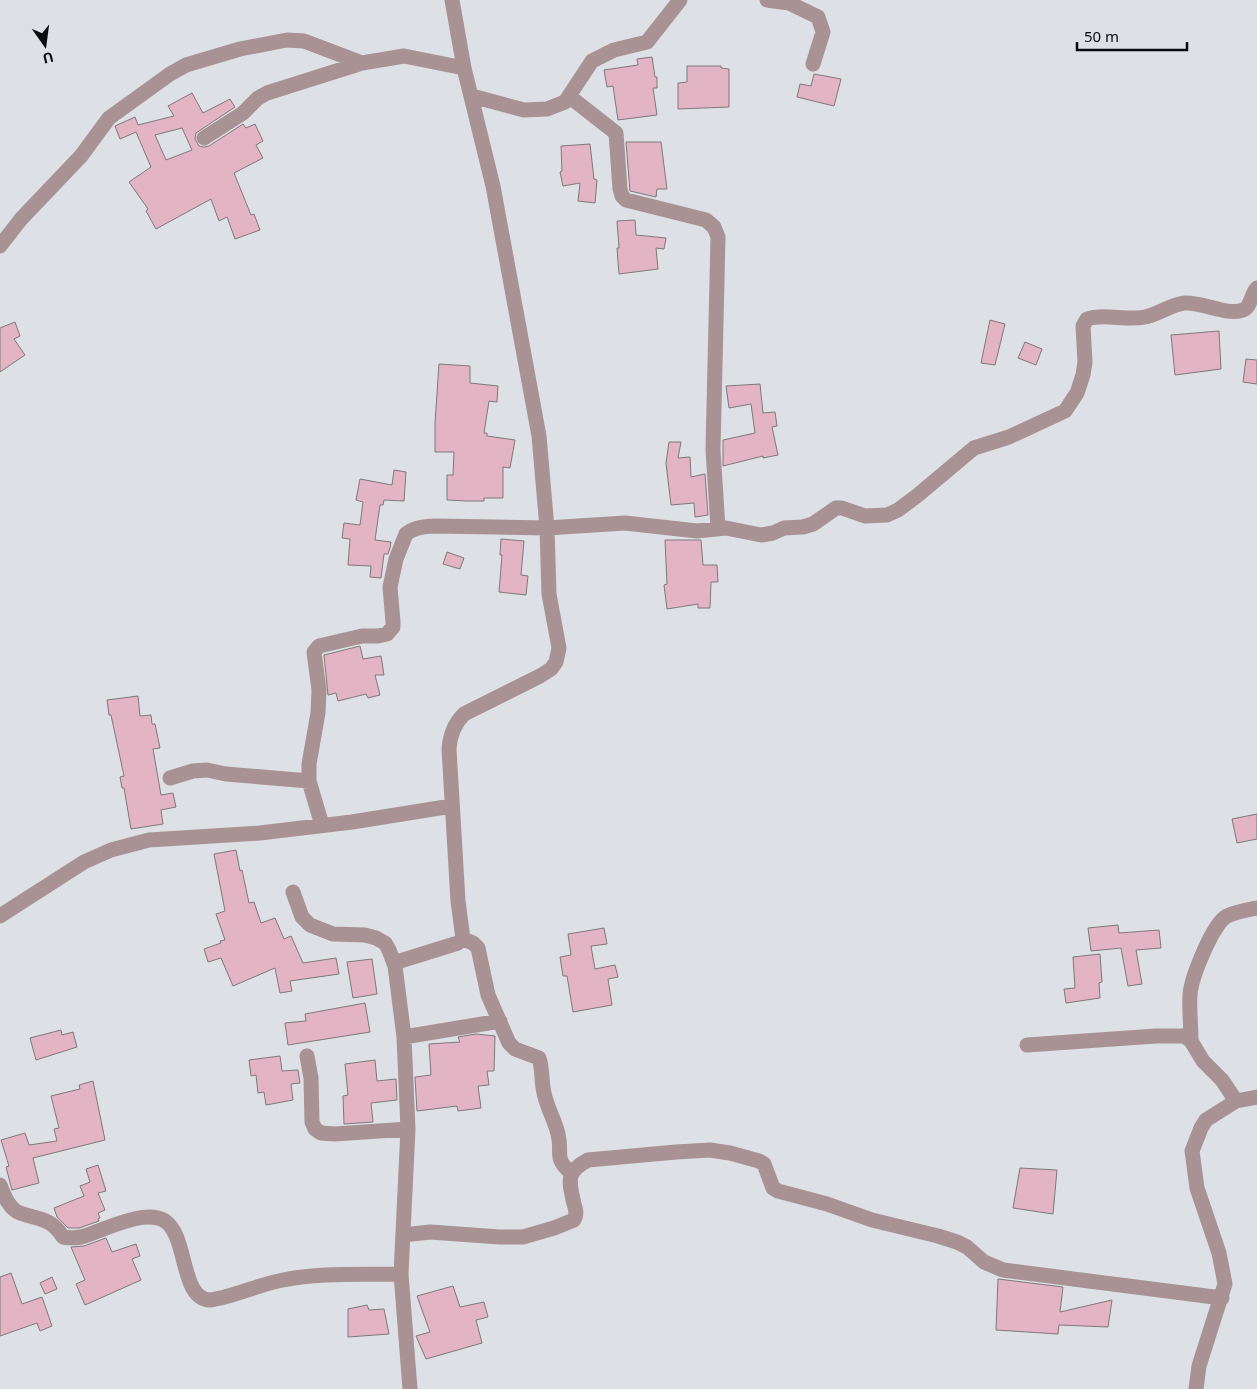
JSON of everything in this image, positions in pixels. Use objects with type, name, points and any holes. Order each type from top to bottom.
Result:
[{"type":"street","points":[[452,0],[464,68],[494,195],[538,436],[547,528],[549,594],[559,648],[556,662],[551,669],[464,714],[456,722],[452,731],[449,749],[452,806],[458,901],[464,939]]},
{"type":"street","points":[[472,96],[524,110],[547,109],[566,102],[592,61],[614,50],[647,42],[680,0]]},
{"type":"street","points":[[767,0],[789,3],[818,17],[822,32],[813,64]]},
{"type":"street","points":[[0,246],[21,219],[81,156],[109,118],[170,74],[186,65],[240,49],[287,40],[304,41],[362,63]]},
{"type":"street","points":[[204,138],[243,113],[258,98],[267,93],[362,63],[404,56],[464,68]]},
{"type":"street","points":[[570,96],[616,133],[620,189],[622,196],[626,200],[706,220],[716,231],[718,237],[713,450],[718,528]]},
{"type":"street","points":[[322,825],[309,781],[309,764],[318,713],[319,690],[314,658],[315,649],[319,646],[362,636],[378,636],[390,631],[393,627],[393,622],[390,587],[396,559],[406,534],[415,529],[434,526],[547,528],[625,523],[697,531],[718,528],[761,535],[784,528],[803,527],[813,524],[836,508],[842,508],[865,516],[882,516],[892,513],[942,477],[974,448],[1009,437],[1064,411],[1077,393],[1083,375],[1085,362],[1084,326],[1087,319],[1146,317],[1183,303],[1241,310],[1248,306],[1257,288]]},
{"type":"street","points":[[170,778],[193,771],[207,770],[226,774],[309,781]]},
{"type":"street","points":[[0,916],[84,862],[111,850],[149,840],[260,832],[452,806]]},
{"type":"street","points":[[293,892],[302,917],[310,925],[333,934],[365,935],[376,938],[389,950],[395,966],[404,1037],[408,1129],[401,1274],[410,1389]]},
{"type":"street","points":[[1191,1041],[1190,994],[1193,980],[1209,941],[1218,924],[1226,916],[1257,908]]},
{"type":"street","points":[[395,966],[400,961],[458,943],[464,939]]},
{"type":"street","points":[[464,939],[473,943],[478,948],[488,995],[509,1043],[515,1049],[538,1058],[543,1073],[543,1090],[559,1137],[559,1157],[562,1165],[571,1173]]},
{"type":"street","points":[[404,1037],[500,1021]]},
{"type":"street","points":[[1027,1045],[1156,1036],[1184,1036],[1191,1041],[1203,1061],[1222,1080],[1236,1101]]},
{"type":"street","points":[[307,1056],[311,1078],[312,1122],[315,1130],[322,1133],[335,1134],[408,1129]]},
{"type":"street","points":[[1196,1389],[1199,1366],[1222,1298],[1224,1284],[1219,1253],[1197,1188],[1192,1151],[1206,1120],[1236,1101],[1257,1097]]},
{"type":"street","points":[[403,1235],[430,1232],[500,1237],[523,1236],[574,1220],[576,1214],[570,1181],[571,1173],[576,1166],[588,1160],[710,1150],[730,1153],[764,1164],[773,1188],[778,1191],[827,1204],[872,1220],[957,1242],[967,1247],[984,1262],[1003,1270],[1222,1298]]},
{"type":"street","points":[[0,1185],[7,1201],[13,1208],[19,1212],[46,1220],[62,1237],[82,1236],[140,1217],[165,1220],[178,1238],[191,1284],[201,1297],[209,1300],[231,1296],[284,1280],[341,1275],[401,1274]]},
{"type":"building","points":[[652,57],[655,77],[657,77],[657,88],[653,88],[657,115],[618,120],[613,86],[607,87],[604,70],[638,65],[637,59]]},
{"type":"building","points":[[687,66],[721,66],[721,68],[729,69],[729,107],[678,109],[678,83],[687,82]]},
{"type":"building","points":[[814,74],[841,79],[834,106],[797,97],[800,84],[811,86]]},
{"type":"building","points":[[192,93],[203,113],[230,99],[235,107],[196,133],[195,139],[199,146],[209,146],[243,124],[246,128],[255,124],[263,141],[256,145],[263,158],[234,173],[251,215],[254,214],[260,230],[235,239],[227,217],[219,221],[211,199],[156,229],[146,211],[148,209],[129,182],[151,167],[136,132],[120,139],[115,126],[135,117],[138,125],[174,116],[168,106]],"holes":[[[182,128],[192,150],[166,160],[155,135]]]},
{"type":"building","points":[[626,142],[661,142],[667,189],[657,189],[656,197],[630,191]]},
{"type":"building","points":[[590,144],[594,179],[597,180],[595,203],[578,201],[580,183],[563,186],[560,172],[562,171],[561,146]]},
{"type":"building","points":[[635,220],[636,235],[666,238],[664,249],[656,248],[658,269],[619,274],[617,221]]},
{"type":"building","points":[[990,320],[1005,324],[995,365],[981,363]]},
{"type":"building","points":[[15,322],[20,336],[14,339],[25,355],[0,372],[0,328]]},
{"type":"building","points":[[1219,331],[1221,369],[1175,375],[1171,335]]},
{"type":"building","points":[[1025,342],[1042,349],[1036,365],[1018,358]]},
{"type":"building","points":[[1246,359],[1257,360],[1257,384],[1243,382]]},
{"type":"building","points":[[439,364],[470,366],[470,383],[498,386],[497,402],[489,401],[484,433],[487,433],[487,436],[515,440],[510,468],[503,467],[503,498],[484,498],[484,501],[447,500],[447,475],[453,475],[454,452],[435,452]]},
{"type":"building","points":[[760,384],[763,413],[775,412],[777,426],[772,427],[778,455],[763,458],[763,456],[723,466],[723,440],[755,433],[751,404],[729,408],[726,386]]},
{"type":"building","points":[[669,442],[681,442],[678,458],[690,457],[691,477],[705,474],[708,515],[695,517],[694,503],[671,505],[666,463]]},
{"type":"building","points":[[394,470],[406,472],[404,501],[384,500],[383,505],[380,505],[375,540],[391,542],[388,554],[384,554],[381,578],[370,577],[371,566],[348,565],[350,539],[342,538],[344,523],[360,525],[363,502],[356,500],[360,479],[392,485]]},
{"type":"building","points":[[501,539],[524,541],[521,575],[528,576],[526,595],[499,592],[502,555],[500,555]]},
{"type":"building","points":[[665,540],[701,540],[703,565],[717,565],[718,582],[711,582],[710,608],[698,608],[698,604],[667,609],[664,585],[667,584]]},
{"type":"building","points":[[447,552],[464,558],[460,569],[443,564]]},
{"type":"building","points":[[360,646],[363,659],[381,656],[384,675],[375,675],[380,695],[368,698],[366,694],[338,701],[336,693],[328,695],[324,655]]},
{"type":"building","points":[[138,696],[140,716],[151,715],[152,724],[155,724],[160,748],[153,749],[161,795],[173,793],[176,807],[161,810],[163,824],[131,829],[124,788],[122,788],[120,777],[124,776],[107,700]]},
{"type":"building","points":[[1257,814],[1257,839],[1237,843],[1232,819]]},
{"type":"building","points":[[236,850],[249,903],[254,902],[261,923],[275,918],[284,939],[291,936],[303,963],[336,958],[339,974],[290,981],[292,991],[280,993],[275,968],[233,986],[221,958],[208,962],[204,949],[225,940],[216,914],[225,911],[214,854]]},
{"type":"building","points":[[1118,925],[1119,933],[1159,930],[1161,948],[1136,950],[1142,984],[1128,986],[1121,948],[1091,951],[1088,928]]},
{"type":"building","points":[[604,928],[607,944],[591,946],[595,969],[615,965],[618,977],[608,979],[612,1005],[573,1012],[567,976],[563,976],[560,957],[571,955],[568,934]]},
{"type":"building","points":[[1100,954],[1102,982],[1099,983],[1100,998],[1066,1003],[1064,989],[1075,988],[1073,957]]},
{"type":"building","points":[[372,959],[377,994],[353,998],[347,962]]},
{"type":"building","points":[[365,1003],[370,1032],[288,1045],[285,1023],[306,1021],[305,1014]]},
{"type":"building","points":[[61,1030],[62,1035],[73,1032],[77,1047],[36,1060],[30,1038]]},
{"type":"building","points":[[476,1034],[495,1036],[494,1071],[487,1071],[489,1085],[478,1086],[481,1108],[458,1111],[457,1106],[417,1111],[415,1077],[431,1075],[429,1044],[460,1042],[458,1037]]},
{"type":"building","points":[[280,1056],[282,1071],[298,1070],[300,1083],[291,1084],[293,1100],[266,1105],[264,1092],[258,1093],[256,1075],[251,1076],[249,1060]]},
{"type":"building","points":[[375,1060],[377,1081],[396,1079],[397,1100],[371,1103],[373,1122],[344,1124],[343,1096],[348,1095],[345,1064]]},
{"type":"building","points":[[93,1081],[105,1140],[33,1158],[39,1183],[12,1190],[6,1167],[9,1166],[1,1140],[25,1133],[29,1145],[57,1141],[54,1129],[59,1128],[51,1096],[80,1089],[79,1085]]},
{"type":"building","points":[[98,1165],[106,1191],[98,1193],[105,1210],[98,1213],[99,1221],[79,1228],[68,1228],[57,1217],[54,1208],[84,1196],[80,1186],[90,1182],[86,1169]]},
{"type":"building","points":[[1020,1168],[1057,1170],[1053,1214],[1013,1208]]},
{"type":"building","points":[[106,1238],[112,1252],[136,1244],[140,1256],[132,1259],[141,1280],[85,1305],[76,1284],[85,1280],[71,1247],[84,1246]]},
{"type":"building","points":[[11,1273],[22,1304],[42,1297],[52,1326],[40,1331],[37,1323],[0,1336],[0,1277]]},
{"type":"building","points":[[52,1277],[57,1289],[45,1294],[40,1283]]},
{"type":"building","points":[[998,1279],[1063,1287],[1060,1312],[1112,1300],[1108,1327],[1059,1325],[1058,1334],[996,1330]]},
{"type":"building","points":[[453,1286],[460,1307],[484,1302],[488,1317],[476,1320],[482,1343],[426,1359],[416,1336],[430,1332],[417,1296]]},
{"type":"building","points":[[367,1305],[369,1310],[384,1309],[389,1334],[348,1337],[348,1309]]}]
